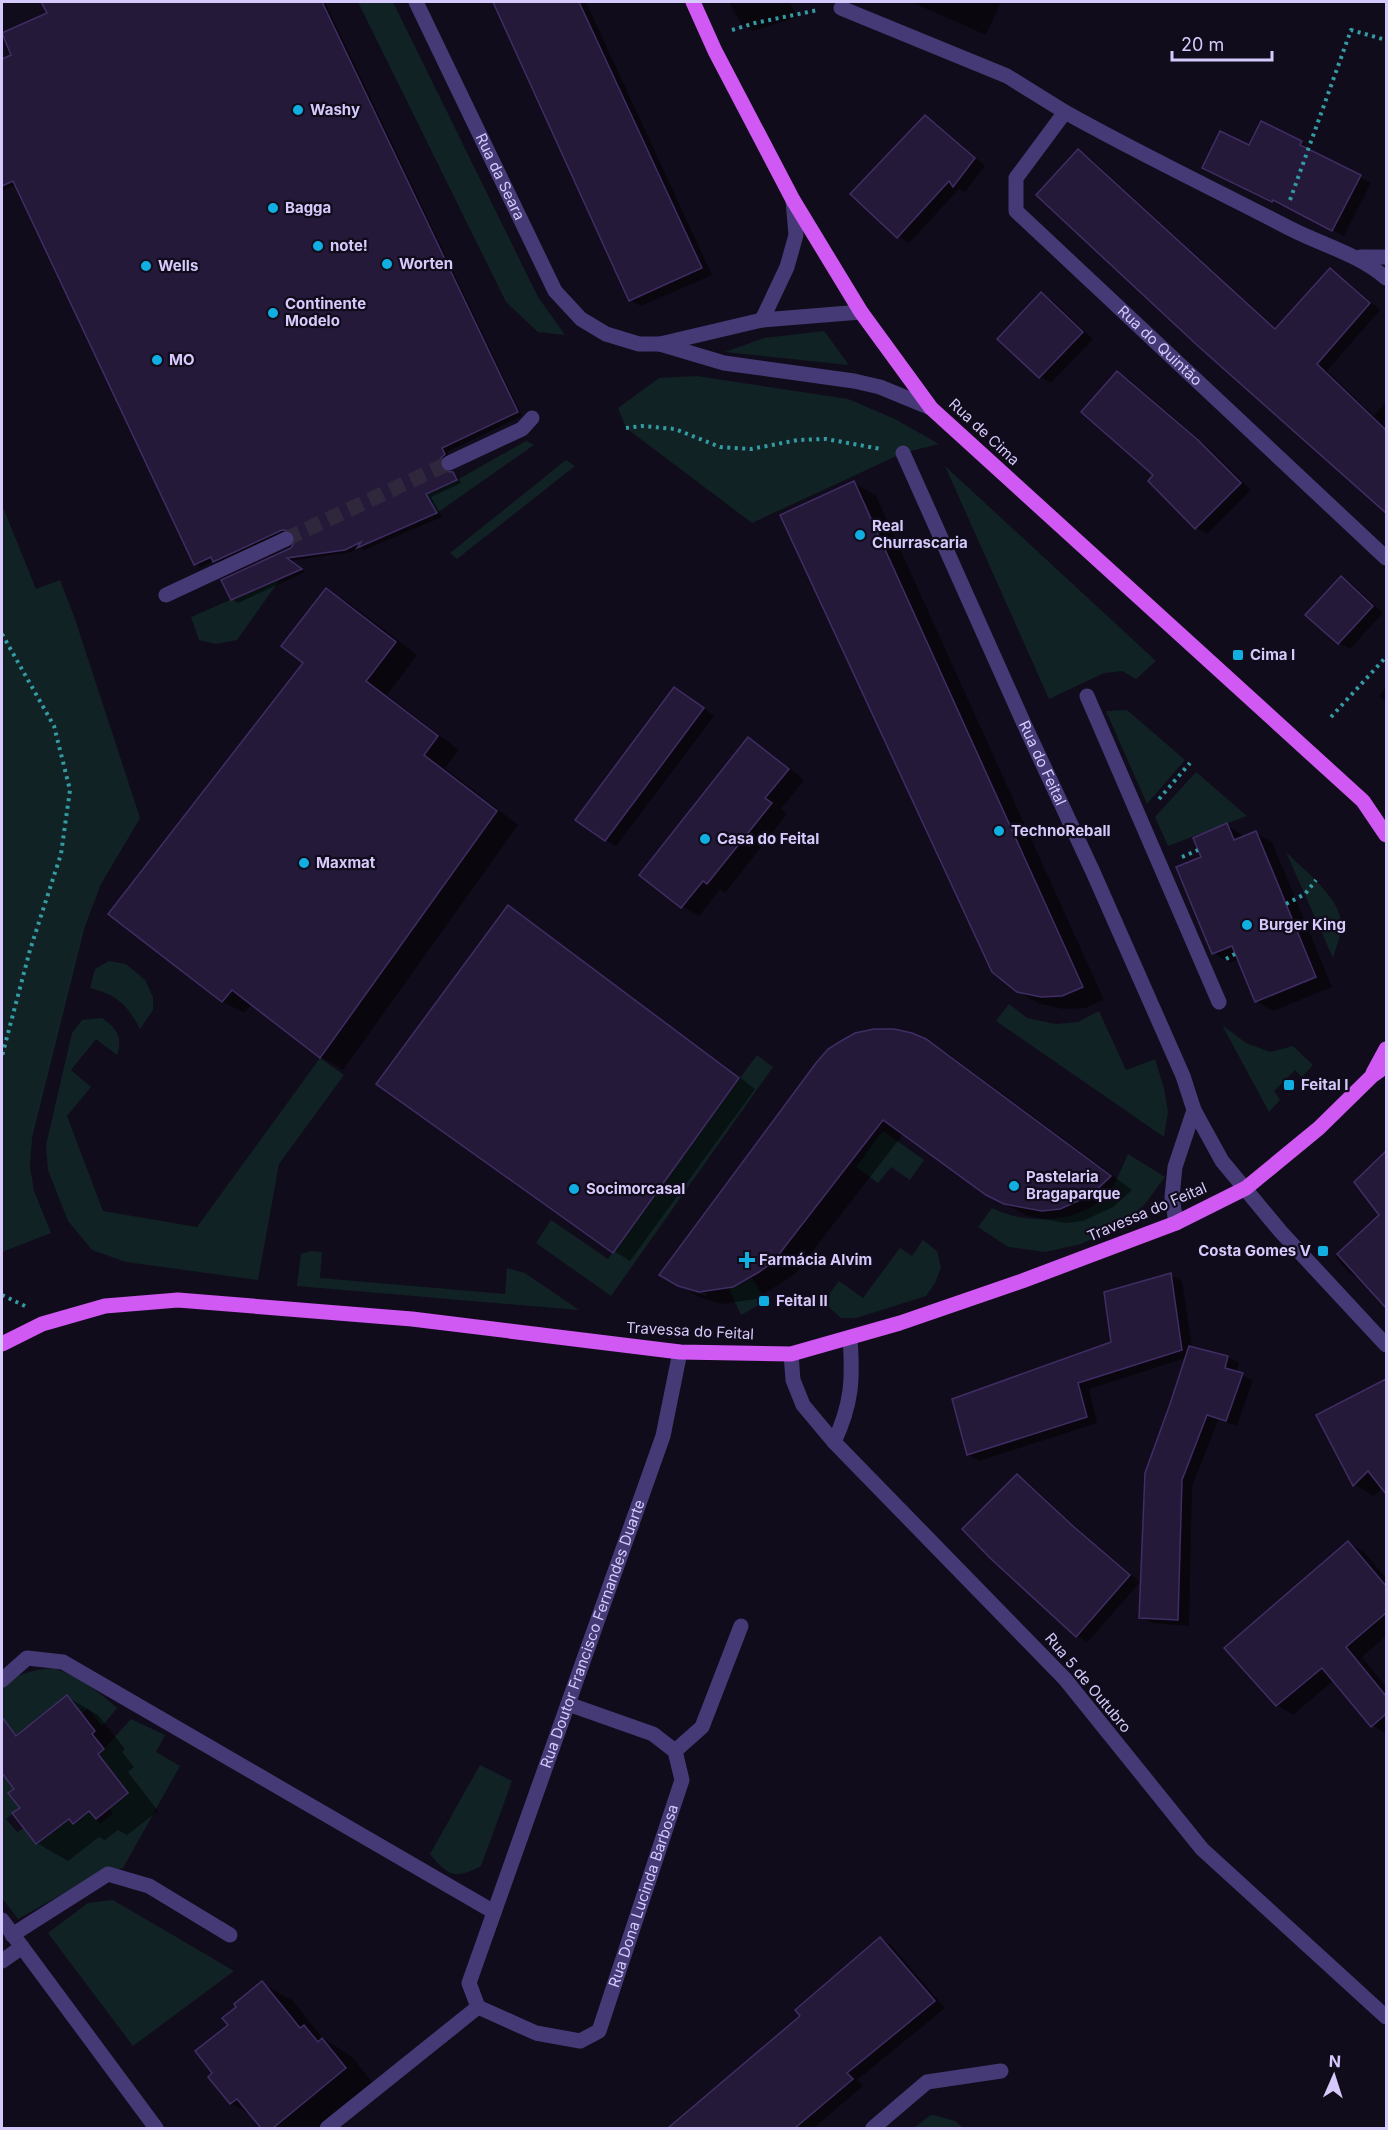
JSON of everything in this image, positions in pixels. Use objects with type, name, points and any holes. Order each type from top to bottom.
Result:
[{"type":"main road","name":"Rua de Cima","points":[[693,2],[715,51],[793,200],[861,312],[931,408],[1363,801],[1386,834]]},
{"type":"main road","name":"Rua de Cima","points":[[1363,801],[1386,812]]},
{"type":"main road","points":[[1372,1076],[1386,1049]]},
{"type":"main road","points":[[1372,1076],[1386,1066]]},
{"type":"main road","name":"Travessa do Feital","points":[[2,1344],[42,1324],[105,1306],[178,1300],[412,1319],[680,1352],[791,1354],[900,1323],[1022,1281],[1176,1223],[1246,1188],[1319,1128],[1372,1076]]},
{"type":"street","name":"Rua da Seara","points":[[416,2],[555,291],[581,319],[606,333],[639,344],[660,344]]},
{"type":"street","points":[[841,8],[1007,76],[1128,147],[1281,223],[1370,264],[1386,278]]},
{"type":"street","name":"Rua do Quintão","points":[[1065,112],[1016,178],[1016,211],[1386,558]]},
{"type":"street","points":[[762,320],[788,267],[796,235],[793,200]]},
{"type":"street","points":[[1354,257],[1386,257]]},
{"type":"street","points":[[660,344],[762,320],[861,312]]},
{"type":"street","points":[[660,344],[724,363],[855,381],[880,387],[931,408]]},
{"type":"street","points":[[449,463],[522,429],[532,418]]},
{"type":"street","name":"Rua do Feital","points":[[903,453],[1093,872],[1183,1076],[1194,1110],[1222,1161],[1281,1232],[1386,1345]]},
{"type":"street","points":[[166,595],[286,538]]},
{"type":"street","points":[[1087,696],[1219,1002]]},
{"type":"street","points":[[1176,1223],[1172,1197],[1175,1167],[1194,1110]]},
{"type":"street","points":[[834,1442],[845,1419],[851,1391],[850,1338]]},
{"type":"street","name":"Rua Doutor Francisco Fernandes Duarte","points":[[478,2007],[469,1983],[663,1436],[680,1352]]},
{"type":"street","name":"Rua 5 de Outubro","points":[[791,1354],[793,1380],[802,1405],[834,1442],[1065,1679],[1202,1849],[1386,2017]]},
{"type":"street","points":[[568,1704],[653,1734],[675,1751],[702,1728],[741,1626]]},
{"type":"street","points":[[2,1680],[27,1658],[63,1662],[494,1912]]},
{"type":"street","name":"Rua Dona Lucinda Barbosa","points":[[478,2007],[536,2033],[580,2041],[599,2031],[682,1780],[675,1751]]},
{"type":"street","points":[[2,1961],[17,1941],[108,1874],[149,1886],[230,1935]]},
{"type":"street","points":[[2,1920],[156,2128]]},
{"type":"street","points":[[327,2128],[478,2007]]},
{"type":"street","points":[[873,2128],[927,2082],[1000,2071]]},
{"type":"path","points":[[732,31],[810,11],[841,8]]},
{"type":"path","points":[[1281,223],[1351,30],[1386,40]]},
{"type":"path","points":[[626,428],[642,426],[675,429],[720,447],[751,449],[798,440],[826,439],[903,453]]},
{"type":"path","points":[[2,634],[54,726],[70,790],[61,854],[30,950],[2,1056]]},
{"type":"path","points":[[1331,717],[1386,657]]},
{"type":"path","points":[[1157,801],[1190,763]]},
{"type":"path","points":[[1286,904],[1305,894],[1316,880]]},
{"type":"shaded area","points":[[358,2],[393,2],[538,297],[565,335],[538,332],[506,302]]},
{"type":"shaded area","points":[[824,331],[849,365],[725,352],[764,338]]},
{"type":"shaded area","points":[[697,376],[848,399],[895,419],[939,444],[903,453],[752,523],[626,428],[618,408],[659,378]]},
{"type":"shaded area","points":[[526,441],[534,445],[437,513],[426,494],[457,480]]},
{"type":"shaded area","points":[[566,460],[575,466],[457,559],[450,553]]},
{"type":"shaded area","points":[[945,466],[1156,661],[1136,679],[1122,671],[1104,673],[1049,699]]},
{"type":"shaded area","points":[[2,505],[36,589],[60,580],[74,616],[140,818],[101,884],[85,926],[32,1138],[30,1167],[34,1191],[51,1233],[2,1252]]},
{"type":"shaded area","points":[[281,578],[237,640],[216,644],[199,640],[191,617]]},
{"type":"shaded area","points":[[1127,710],[1185,760],[1147,804],[1106,711]]},
{"type":"shaded area","points":[[1196,772],[1247,816],[1168,846],[1155,817]]},
{"type":"shaded area","points":[[1286,852],[1317,882],[1337,909],[1341,927],[1333,958]]},
{"type":"shaded area","points":[[109,961],[126,964],[145,980],[153,997],[153,1010],[140,1029],[126,1007],[114,997],[90,988],[95,969]]},
{"type":"shaded area","points":[[1009,1004],[1027,1018],[1056,1024],[1078,1022],[1099,1011],[1126,1070],[1155,1059],[1164,1088],[1168,1112],[1164,1137],[996,1021]]},
{"type":"shaded area","points":[[102,1018],[117,1033],[119,1043],[117,1055],[96,1039],[71,1070],[91,1087],[67,1116],[103,1211],[197,1227],[320,1058],[344,1075],[279,1164],[258,1280],[126,1262],[92,1250],[68,1221],[48,1170],[46,1145],[72,1033],[82,1020]]},
{"type":"shaded area","points":[[1222,1025],[1246,1043],[1270,1052],[1293,1046],[1313,1065],[1302,1077],[1295,1070],[1274,1091],[1280,1100],[1269,1112]]},
{"type":"shaded area","points":[[757,1055],[773,1067],[611,1296],[536,1243],[551,1220],[608,1259]]},
{"type":"shaded area","points":[[883,1131],[924,1160],[910,1180],[891,1167],[878,1183],[856,1167]]},
{"type":"shaded area","points":[[1128,1154],[1165,1177],[1145,1204],[1119,1227],[1081,1244],[1045,1252],[1008,1247],[978,1227],[992,1208],[1021,1218],[1037,1219],[1053,1219],[1084,1211],[1109,1192]]},
{"type":"shaded area","points":[[923,1240],[937,1251],[941,1267],[935,1283],[926,1296],[856,1318],[841,1318],[829,1307],[830,1293],[839,1281],[863,1298],[900,1248],[912,1256]]},
{"type":"shaded area","points":[[311,1251],[322,1252],[320,1278],[505,1294],[507,1268],[525,1273],[579,1310],[297,1286],[301,1254]]},
{"type":"shaded area","points":[[752,1278],[766,1301],[741,1315],[729,1289]]},
{"type":"shaded area","points":[[54,1668],[87,1685],[117,1708],[102,1726],[88,1709],[81,1714],[67,1696],[22,1742],[11,1729],[7,1742],[2,1747],[2,1687],[26,1673]]},
{"type":"shaded area","points":[[131,1719],[165,1735],[156,1752],[180,1766],[123,1868],[89,1879],[18,1919],[2,1898],[2,1773],[23,1781],[8,1793],[20,1808],[6,1819],[17,1832],[24,1828],[36,1844],[57,1828],[60,1807],[73,1824],[89,1811],[100,1824],[113,1814],[109,1808],[128,1793],[107,1766],[89,1762]]},
{"type":"shaded area","points":[[480,1765],[512,1781],[481,1866],[464,1873],[452,1874],[430,1854]]},
{"type":"shaded area","points":[[113,1900],[234,1971],[133,2046],[48,1933],[88,1903]]},
{"type":"shaded area","points":[[934,2115],[955,2121],[963,2128],[914,2128],[929,2116]]},
{"type":"building","name":"Continente Modelo","points":[[41,2],[322,2],[518,412],[442,448],[445,454],[441,458],[440,467],[444,471],[453,472],[457,480],[426,494],[437,513],[357,548],[361,542],[345,550],[287,558],[302,569],[231,600],[221,580],[291,548],[296,540],[292,531],[282,530],[213,562],[211,557],[194,565],[13,181],[2,186],[2,59],[11,55],[2,33],[47,13]]},
{"type":"building","points":[[493,2],[579,2],[702,268],[629,301]]},
{"type":"building","points":[[925,115],[975,158],[953,187],[949,181],[897,238],[850,194]]},
{"type":"building","points":[[1261,121],[1302,141],[1300,145],[1361,175],[1332,231],[1273,200],[1272,202],[1202,168],[1220,131],[1249,145]]},
{"type":"building","points":[[1078,149],[1275,329],[1330,268],[1370,303],[1317,364],[1386,430],[1386,513],[1198,346],[1036,195]]},
{"type":"building","points":[[1041,292],[1083,332],[1039,378],[997,339]]},
{"type":"building","points":[[1117,371],[1198,440],[1241,483],[1195,529],[1148,481],[1153,475],[1081,412]]},
{"type":"building","points":[[854,481],[1083,987],[1062,996],[1041,997],[1017,992],[992,972],[780,515]]},
{"type":"building","points":[[1341,576],[1373,606],[1338,644],[1305,615]]},
{"type":"building","name":"Maxmat","points":[[326,588],[396,642],[366,681],[438,736],[424,755],[497,811],[320,1058],[232,990],[222,1002],[108,914],[303,663],[281,646]]},
{"type":"building","points":[[674,687],[704,708],[605,841],[575,820]]},
{"type":"building","name":"Casa do Feital","points":[[748,737],[789,769],[765,798],[772,803],[707,884],[703,881],[681,908],[639,875]]},
{"type":"building","name":"Burger King","points":[[1227,823],[1234,840],[1256,831],[1316,977],[1255,1002],[1232,946],[1212,954],[1176,867],[1201,857],[1193,838]]},
{"type":"building","points":[[508,905],[739,1078],[613,1253],[376,1084]]},
{"type":"building","points":[[874,1029],[894,1029],[926,1039],[1111,1176],[1091,1195],[1060,1209],[1042,1211],[1004,1204],[986,1195],[883,1120],[773,1262],[759,1272],[733,1287],[699,1292],[678,1286],[659,1275],[828,1049],[855,1033]]},
{"type":"building","points":[[1386,1151],[1386,1308],[1337,1254],[1379,1215],[1354,1182]]},
{"type":"building","points":[[1171,1273],[1182,1350],[1078,1383],[1087,1417],[967,1455],[952,1399],[1111,1342],[1104,1292]]},
{"type":"building","points":[[1189,1346],[1228,1356],[1225,1368],[1243,1373],[1226,1421],[1207,1415],[1182,1480],[1178,1620],[1139,1618],[1145,1473]]},
{"type":"building","points":[[1386,1379],[1386,1494],[1368,1471],[1353,1486],[1316,1415]]},
{"type":"building","points":[[1017,1474],[1130,1575],[1076,1637],[962,1529]]},
{"type":"building","points":[[1348,1541],[1386,1586],[1386,1613],[1346,1647],[1386,1696],[1386,1714],[1371,1727],[1322,1668],[1276,1706],[1224,1648]]},
{"type":"building","points":[[67,1695],[95,1731],[92,1734],[104,1749],[98,1754],[128,1793],[96,1819],[89,1811],[73,1824],[69,1819],[36,1844],[12,1813],[20,1808],[8,1793],[14,1789],[2,1773],[2,1717],[16,1736]]},
{"type":"building","points":[[880,1937],[935,2001],[847,2073],[853,2079],[795,2128],[668,2128],[800,2016],[795,2010]]},
{"type":"building","points":[[262,1981],[300,2028],[304,2025],[318,2042],[322,2038],[346,2068],[273,2128],[261,2128],[237,2099],[230,2104],[208,2077],[212,2073],[195,2051],[228,2025],[222,2018],[236,2007],[234,2004]]},
{"type":"tunnel","points":[[286,539],[449,463]]},
{"type":"place","name":"Washy","points":[[298,110]]},
{"type":"place","name":"Bagga","points":[[273,208]]},
{"type":"place","name":"note!","points":[[318,246]]},
{"type":"place","name":"Worten","points":[[387,264]]},
{"type":"place","name":"Wells","points":[[146,266]]},
{"type":"place","name":"Continente Modelo","points":[[273,313]]},
{"type":"place","name":"MO","points":[[157,360]]},
{"type":"place","name":"Real Churrascaria","points":[[860,535]]},
{"type":"place","name":"Cima I","points":[[1238,655]]},
{"type":"place","name":"TechnoReball","points":[[999,831]]},
{"type":"place","name":"Casa do Feital","points":[[705,839]]},
{"type":"place","name":"Maxmat","points":[[304,863]]},
{"type":"place","name":"Burger King","points":[[1247,925]]},
{"type":"place","name":"Feital I","points":[[1289,1085]]},
{"type":"place","name":"Pastelaria Bragaparque","points":[[1014,1186]]},
{"type":"place","name":"Socimorcasal","points":[[574,1189]]},
{"type":"place","name":"Costa Gomes V","points":[[1323,1251]]},
{"type":"place","name":"Farmácia Alvim","points":[[747,1260]]},
{"type":"place","name":"Feital II","points":[[764,1301]]}]
